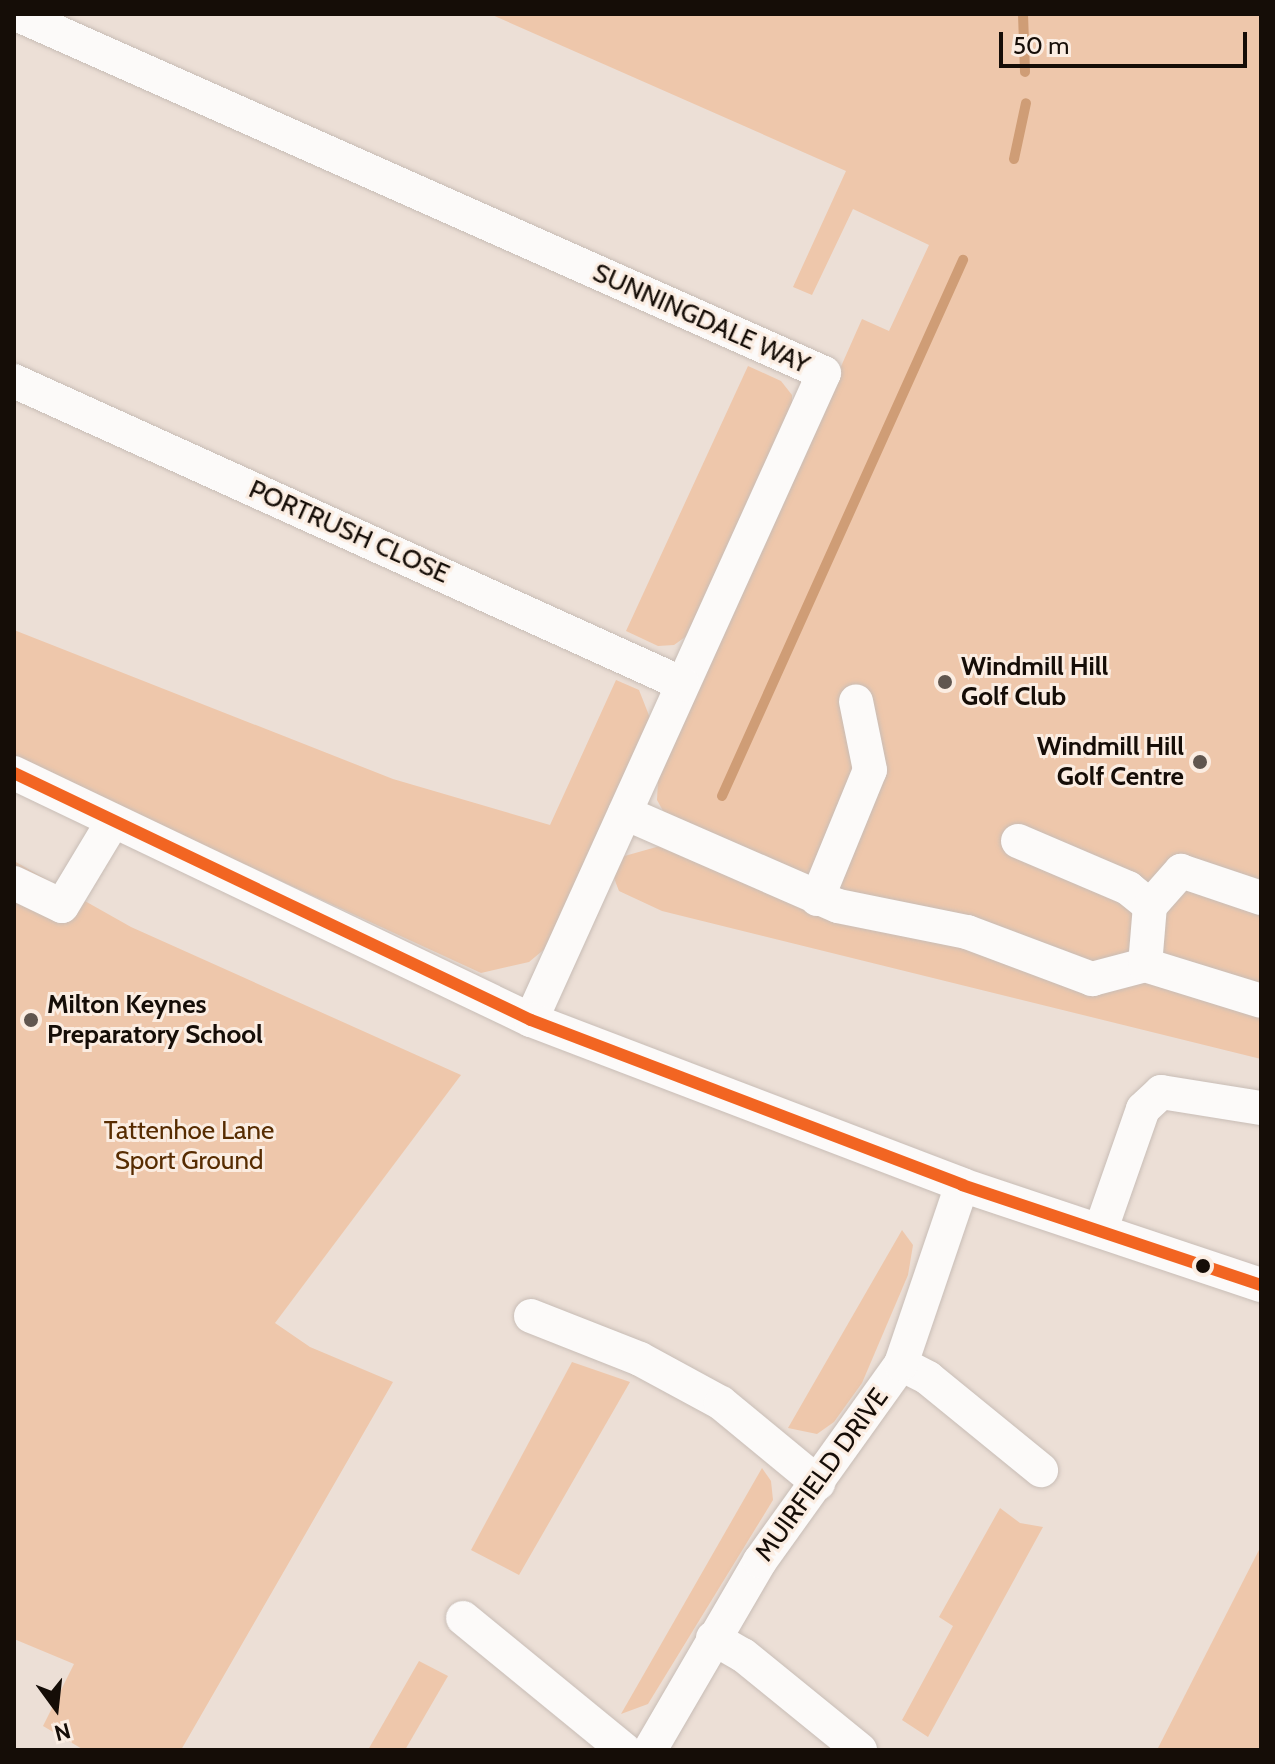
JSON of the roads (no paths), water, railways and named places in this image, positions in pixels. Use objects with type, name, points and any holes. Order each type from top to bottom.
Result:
[{"type":"street","name":"SUNNINGDALE WAY","points":[[16,14],[824,373],[531,1020]]},
{"type":"street","name":"PORTRUSH CLOSE","points":[[14,381],[683,684]]},
{"type":"street","points":[[817,899],[870,770],[856,701]]},
{"type":"street","points":[[14,773],[531,1020],[962,1185],[1261,1285]]},
{"type":"street","points":[[625,813],[817,899],[967,932],[1092,979],[1145,965],[1261,1001]]},
{"type":"street","points":[[14,883],[62,906],[113,821]]},
{"type":"street","points":[[1018,841],[1128,888],[1150,906]]},
{"type":"street","points":[[1145,965],[1150,906],[1181,871],[1261,898]]},
{"type":"street","points":[[1101,1229],[1143,1109],[1161,1092],[1261,1108]]},
{"type":"street","name":"MUIRFIELD DRIVE","points":[[650,1750],[760,1561],[901,1364],[962,1185]]},
{"type":"street","points":[[531,1316],[640,1359],[721,1403],[818,1483]]},
{"type":"street","points":[[901,1364],[928,1378],[1041,1470]]},
{"type":"street","points":[[463,1618],[624,1750]]},
{"type":"street","points":[[713,1638],[743,1655],[860,1750]]},
{"type":"waterway","points":[[1023,14],[1025,72]]},
{"type":"waterway","points":[[1014,159],[1026,103]]},
{"type":"waterway","points":[[722,796],[963,260]]},
{"type":"place","name":"Windmill Hill Golf Club","points":[[945,682]]},
{"type":"place","name":"Windmill Hill Golf Centre","points":[[1200,762]]},
{"type":"place","name":"Milton Keynes Preparatory School","points":[[31,1020]]},
{"type":"park label","name":"Tattenhoe Lane Sport Ground","points":[[189,1146]]}]
